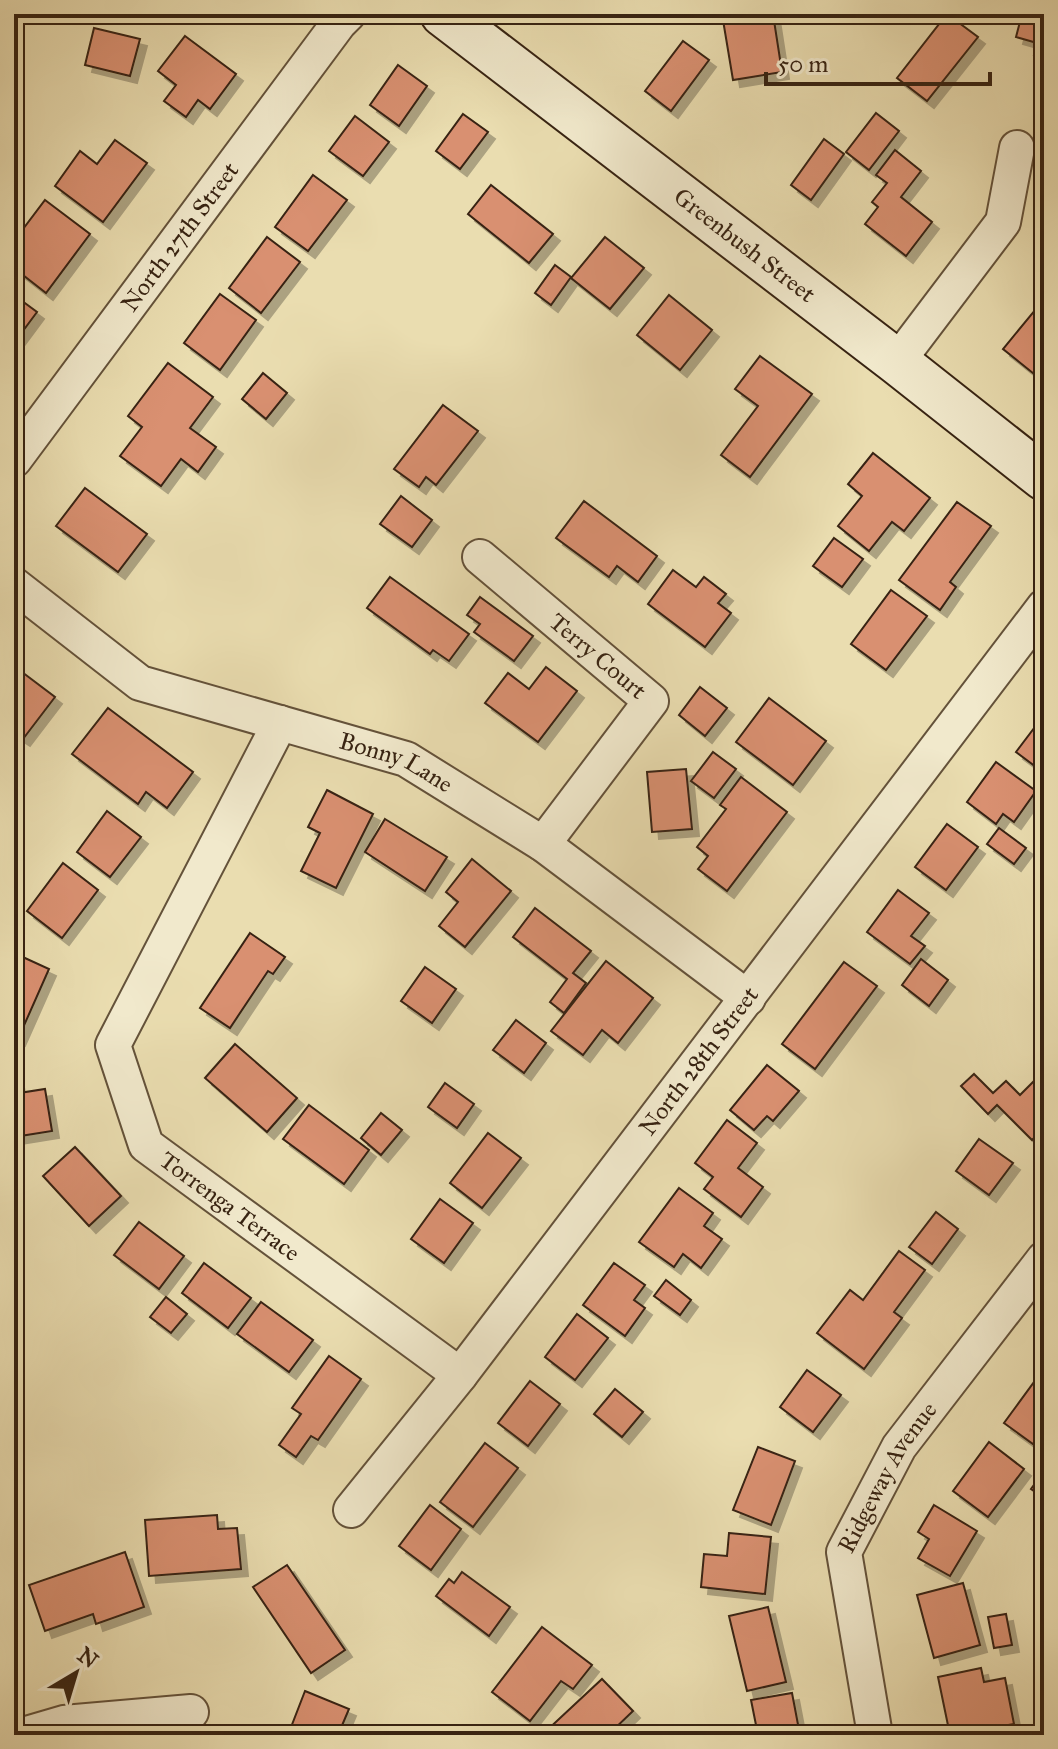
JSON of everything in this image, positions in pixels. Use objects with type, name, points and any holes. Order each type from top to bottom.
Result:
[{"type":"main road","name":"Greenbush Street","points":[[443,14],[1044,478]]},
{"type":"street","name":"North 27th Street","points":[[14,460],[329,35],[348,14]]},
{"type":"street","points":[[897,362],[1003,222],[1017,148]]},
{"type":"street","name":"Terry Court","points":[[480,557],[651,701],[543,844]]},
{"type":"street","name":"Bonny Lane","points":[[14,585],[140,683],[406,759],[543,844],[748,998]]},
{"type":"street","name":"North 28th Street","points":[[351,1510],[460,1375],[1044,607]]},
{"type":"street","name":"Torrenga Terrace","points":[[280,723],[113,1045],[146,1145],[460,1375]]},
{"type":"street","name":"Ridgeway Avenue","points":[[875,1735],[844,1552],[899,1447],[1044,1259]]},
{"type":"street","points":[[23,1735],[64,1723],[191,1712]]},
{"type":"building","points":[[722,14],[773,14],[782,72],[733,80]]},
{"type":"building","points":[[947,14],[978,37],[927,101],[897,78]]},
{"type":"building","points":[[1022,14],[1044,14],[1044,58],[1034,55],[1037,43],[1016,37]]},
{"type":"building","points":[[94,28],[140,39],[130,76],[85,65]]},
{"type":"building","points":[[185,36],[236,74],[210,109],[198,100],[186,117],[164,101],[176,85],[158,71]]},
{"type":"building","points":[[683,41],[709,60],[671,111],[645,91]]},
{"type":"building","points":[[398,65],[427,86],[399,126],[370,105]]},
{"type":"building","points":[[876,113],[899,131],[869,170],[846,152]]},
{"type":"building","points":[[463,114],[488,132],[460,169],[436,151]]},
{"type":"building","points":[[355,116],[389,142],[363,176],[329,151]]},
{"type":"building","points":[[824,139],[844,154],[811,200],[791,185]]},
{"type":"building","points":[[115,140],[147,163],[103,222],[55,186],[80,151],[97,164]]},
{"type":"building","points":[[895,150],[921,171],[901,197],[932,222],[906,256],[865,224],[878,207],[872,202],[887,183],[876,175]]},
{"type":"building","points":[[313,175],[347,200],[308,251],[275,227]]},
{"type":"building","points":[[491,185],[553,234],[529,263],[468,214]]},
{"type":"building","points":[[45,200],[90,234],[46,293],[14,268],[14,241]]},
{"type":"building","points":[[267,237],[300,262],[261,313],[229,288]]},
{"type":"building","points":[[605,237],[644,268],[610,309],[571,278]]},
{"type":"building","points":[[555,265],[571,277],[551,305],[535,293]]},
{"type":"building","points":[[220,294],[256,320],[220,370],[184,343]]},
{"type":"building","points":[[14,295],[37,312],[14,343]]},
{"type":"building","points":[[669,295],[712,330],[680,370],[637,335]]},
{"type":"building","points":[[1040,304],[1044,307],[1044,382],[1003,349]]},
{"type":"building","points":[[760,356],[812,394],[750,477],[721,455],[758,406],[735,389]]},
{"type":"building","points":[[168,363],[213,397],[190,428],[216,447],[198,472],[181,459],[161,486],[120,456],[142,427],[128,416]]},
{"type":"building","points":[[263,373],[287,393],[266,419],[242,399]]},
{"type":"building","points":[[443,405],[478,431],[436,485],[426,477],[419,487],[394,469]]},
{"type":"building","points":[[873,453],[930,498],[904,531],[892,522],[869,551],[838,526],[862,496],[848,484]]},
{"type":"building","points":[[85,488],[147,534],[118,572],[56,526]]},
{"type":"building","points":[[401,496],[432,520],[412,547],[380,524]]},
{"type":"building","points":[[584,501],[657,556],[638,582],[617,566],[609,577],[556,538]]},
{"type":"building","points":[[957,502],[991,526],[950,582],[956,587],[940,610],[899,580]]},
{"type":"building","points":[[834,538],[863,559],[842,587],[813,566]]},
{"type":"building","points":[[673,570],[696,587],[704,577],[726,594],[718,603],[731,613],[705,647],[648,604]]},
{"type":"building","points":[[390,577],[469,634],[449,661],[433,650],[430,654],[367,608]]},
{"type":"building","points":[[891,590],[927,616],[886,670],[851,644]]},
{"type":"building","points":[[480,597],[533,636],[514,661],[474,632],[480,624],[467,615]]},
{"type":"building","points":[[14,666],[55,697],[23,739],[14,733]]},
{"type":"building","points":[[546,667],[577,691],[538,742],[485,703],[508,673],[529,689]]},
{"type":"building","points":[[700,687],[727,708],[705,736],[679,715]]},
{"type":"building","points":[[769,698],[826,741],[793,785],[736,742]]},
{"type":"building","points":[[108,708],[193,772],[167,808],[146,792],[138,804],[72,754]]},
{"type":"building","points":[[1044,715],[1044,773],[1016,752]]},
{"type":"building","points":[[713,752],[736,769],[714,798],[691,781]]},
{"type":"building","points":[[996,762],[1036,791],[1014,822],[1003,814],[996,824],[967,802]]},
{"type":"building","points":[[686,769],[692,829],[652,832],[647,772]]},
{"type":"building","points":[[741,777],[787,812],[727,891],[698,869],[708,856],[697,847],[726,809],[720,805]]},
{"type":"building","points":[[327,790],[373,814],[336,888],[301,871],[320,833],[308,827]]},
{"type":"building","points":[[107,811],[141,837],[110,877],[77,852]]},
{"type":"building","points":[[385,819],[447,857],[425,891],[365,852]]},
{"type":"building","points":[[947,824],[978,847],[946,890],[915,867]]},
{"type":"building","points":[[999,828],[1026,848],[1014,864],[987,844]]},
{"type":"building","points":[[472,859],[511,891],[465,947],[439,926],[458,902],[446,892]]},
{"type":"building","points":[[63,863],[98,890],[62,938],[27,911]]},
{"type":"building","points":[[898,890],[929,913],[911,936],[925,946],[910,964],[867,932]]},
{"type":"building","points":[[535,908],[591,951],[573,973],[586,983],[564,1013],[550,1002],[567,979],[513,937]]},
{"type":"building","points":[[250,933],[285,957],[273,974],[268,971],[230,1028],[200,1008]]},
{"type":"building","points":[[14,953],[49,969],[18,1039],[14,1037]]},
{"type":"building","points":[[921,959],[948,980],[929,1006],[902,985]]},
{"type":"building","points":[[606,961],[653,998],[618,1043],[602,1030],[583,1055],[551,1031]]},
{"type":"building","points":[[844,962],[877,986],[815,1069],[782,1044]]},
{"type":"building","points":[[425,967],[456,989],[432,1023],[401,1001]]},
{"type":"building","points":[[516,1020],[546,1043],[524,1073],[493,1050]]},
{"type":"building","points":[[235,1044],[297,1098],[267,1132],[205,1078]]},
{"type":"building","points":[[14,1062],[19,1093],[45,1089],[52,1131],[14,1137]]},
{"type":"building","points":[[767,1065],[799,1091],[773,1121],[767,1116],[754,1130],[730,1110]]},
{"type":"building","points":[[974,1074],[993,1093],[1006,1081],[1020,1095],[1041,1074],[1044,1077],[1044,1128],[1032,1140],[997,1105],[988,1114],[961,1086]]},
{"type":"building","points":[[445,1083],[474,1104],[457,1128],[428,1107]]},
{"type":"building","points":[[309,1105],[369,1150],[344,1184],[283,1139]]},
{"type":"building","points":[[381,1113],[402,1130],[381,1155],[361,1138]]},
{"type":"building","points":[[727,1120],[757,1143],[738,1168],[763,1187],[741,1217],[704,1189],[713,1177],[695,1163]]},
{"type":"building","points":[[488,1133],[521,1158],[482,1208],[450,1183]]},
{"type":"building","points":[[979,1139],[1013,1163],[989,1195],[956,1171]]},
{"type":"building","points":[[75,1147],[121,1196],[89,1226],[43,1176]]},
{"type":"building","points":[[679,1188],[713,1213],[704,1226],[722,1239],[701,1268],[683,1254],[674,1267],[639,1242]]},
{"type":"building","points":[[440,1199],[473,1223],[444,1263],[411,1239]]},
{"type":"building","points":[[936,1212],[958,1229],[932,1264],[909,1247]]},
{"type":"building","points":[[139,1222],[184,1256],[159,1289],[114,1255]]},
{"type":"building","points":[[899,1251],[925,1270],[894,1312],[902,1318],[864,1369],[817,1333],[850,1290],[863,1300]]},
{"type":"building","points":[[204,1263],[251,1298],[228,1328],[182,1293]]},
{"type":"building","points":[[614,1263],[645,1285],[634,1300],[645,1308],[625,1336],[583,1305]]},
{"type":"building","points":[[666,1280],[691,1300],[680,1315],[654,1296]]},
{"type":"building","points":[[166,1297],[187,1314],[171,1333],[150,1317]]},
{"type":"building","points":[[261,1302],[313,1340],[289,1372],[237,1334]]},
{"type":"building","points":[[577,1314],[608,1338],[575,1380],[545,1357]]},
{"type":"building","points":[[329,1356],[361,1379],[318,1440],[311,1436],[296,1457],[279,1445],[301,1414],[292,1408]]},
{"type":"building","points":[[807,1370],[841,1395],[813,1432],[780,1407]]},
{"type":"building","points":[[1037,1378],[1044,1383],[1044,1437],[1040,1434],[1033,1444],[1004,1423]]},
{"type":"building","points":[[530,1381],[560,1404],[528,1446],[498,1423]]},
{"type":"building","points":[[615,1389],[643,1412],[622,1437],[594,1414]]},
{"type":"building","points":[[989,1442],[1024,1469],[988,1517],[953,1491]]},
{"type":"building","points":[[485,1443],[518,1468],[473,1527],[440,1502]]},
{"type":"building","points":[[758,1447],[795,1461],[771,1525],[733,1510]]},
{"type":"building","points":[[1044,1471],[1044,1498],[1031,1489]]},
{"type":"building","points":[[430,1505],[461,1529],[431,1570],[399,1546]]},
{"type":"building","points":[[934,1505],[977,1531],[950,1576],[918,1558],[929,1539],[918,1532]]},
{"type":"building","points":[[217,1515],[218,1529],[237,1528],[241,1569],[149,1576],[145,1520]]},
{"type":"building","points":[[729,1533],[771,1537],[765,1594],[701,1587],[704,1554],[727,1556]]},
{"type":"building","points":[[125,1552],[144,1607],[96,1624],[93,1614],[45,1631],[29,1585]]},
{"type":"building","points":[[287,1565],[345,1650],[311,1673],[253,1587]]},
{"type":"building","points":[[462,1572],[510,1607],[489,1636],[436,1596],[449,1579],[454,1583]]},
{"type":"building","points":[[963,1583],[980,1645],[934,1658],[917,1595]]},
{"type":"building","points":[[768,1607],[786,1682],[747,1691],[729,1616]]},
{"type":"building","points":[[1006,1614],[1012,1645],[994,1648],[988,1617]]},
{"type":"building","points":[[542,1627],[592,1665],[573,1689],[561,1681],[530,1721],[492,1692]]},
{"type":"building","points":[[981,1668],[984,1682],[1005,1678],[1014,1724],[950,1735],[938,1677]]},
{"type":"building","points":[[602,1679],[633,1711],[608,1735],[544,1733]]},
{"type":"building","points":[[305,1691],[349,1709],[338,1735],[288,1735]]},
{"type":"building","points":[[792,1693],[800,1735],[758,1735],[751,1700]]}]
